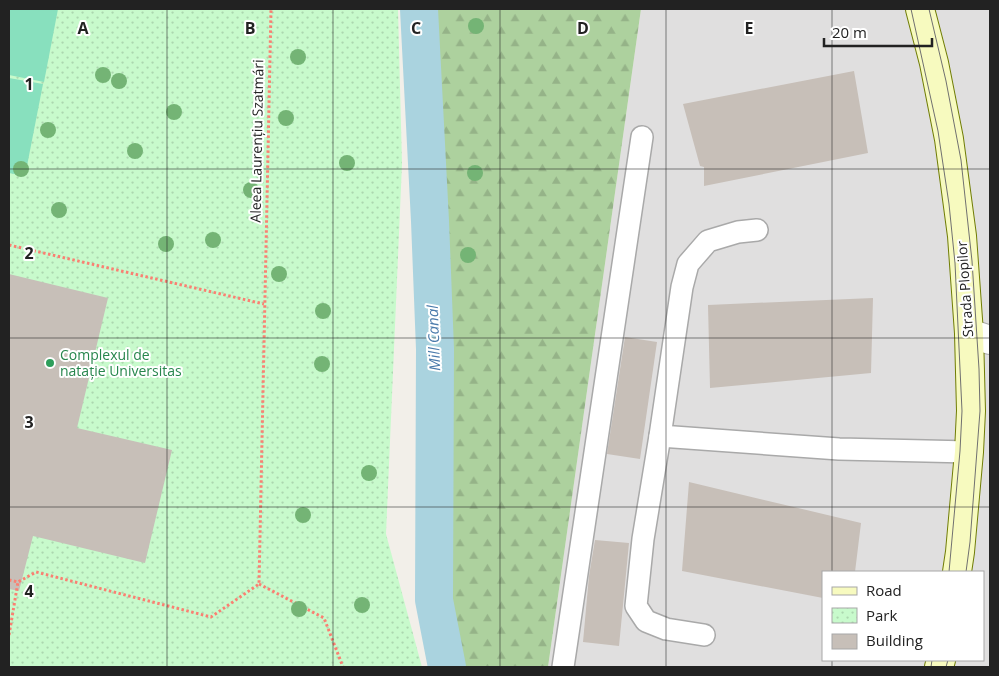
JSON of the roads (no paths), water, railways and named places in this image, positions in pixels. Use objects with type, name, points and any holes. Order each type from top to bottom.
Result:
[{"type":"main road","name":"Strada Plopilor","points":[[920,9],[934,63],[949,139],[962,236],[980,336],[971,411],[969,452],[957,571]]},
{"type":"lane","points":[[562,667],[642,137]]},
{"type":"lane","points":[[704,635],[666,628],[646,621],[636,606],[643,539],[682,287],[688,264],[708,241],[738,232],[758,230]]},
{"type":"lane","points":[[660,436],[839,449],[969,452]]},
{"type":"waterway","name":"Mill Canal","points":[[419,9],[435,349],[434,600],[447,667]]},
{"type":"tram line","points":[[911,9],[938,131],[949,204],[955,263],[962,411],[949,571]]},
{"type":"tram line","points":[[929,9],[946,81],[961,160],[972,261],[980,411],[966,571]]},
{"type":"tram line","points":[[931,667],[932,661]]},
{"type":"tram line","points":[[946,667],[948,661]]},
{"type":"place","name":"Complexul de natație Universitas","points":[[50,363]]}]
